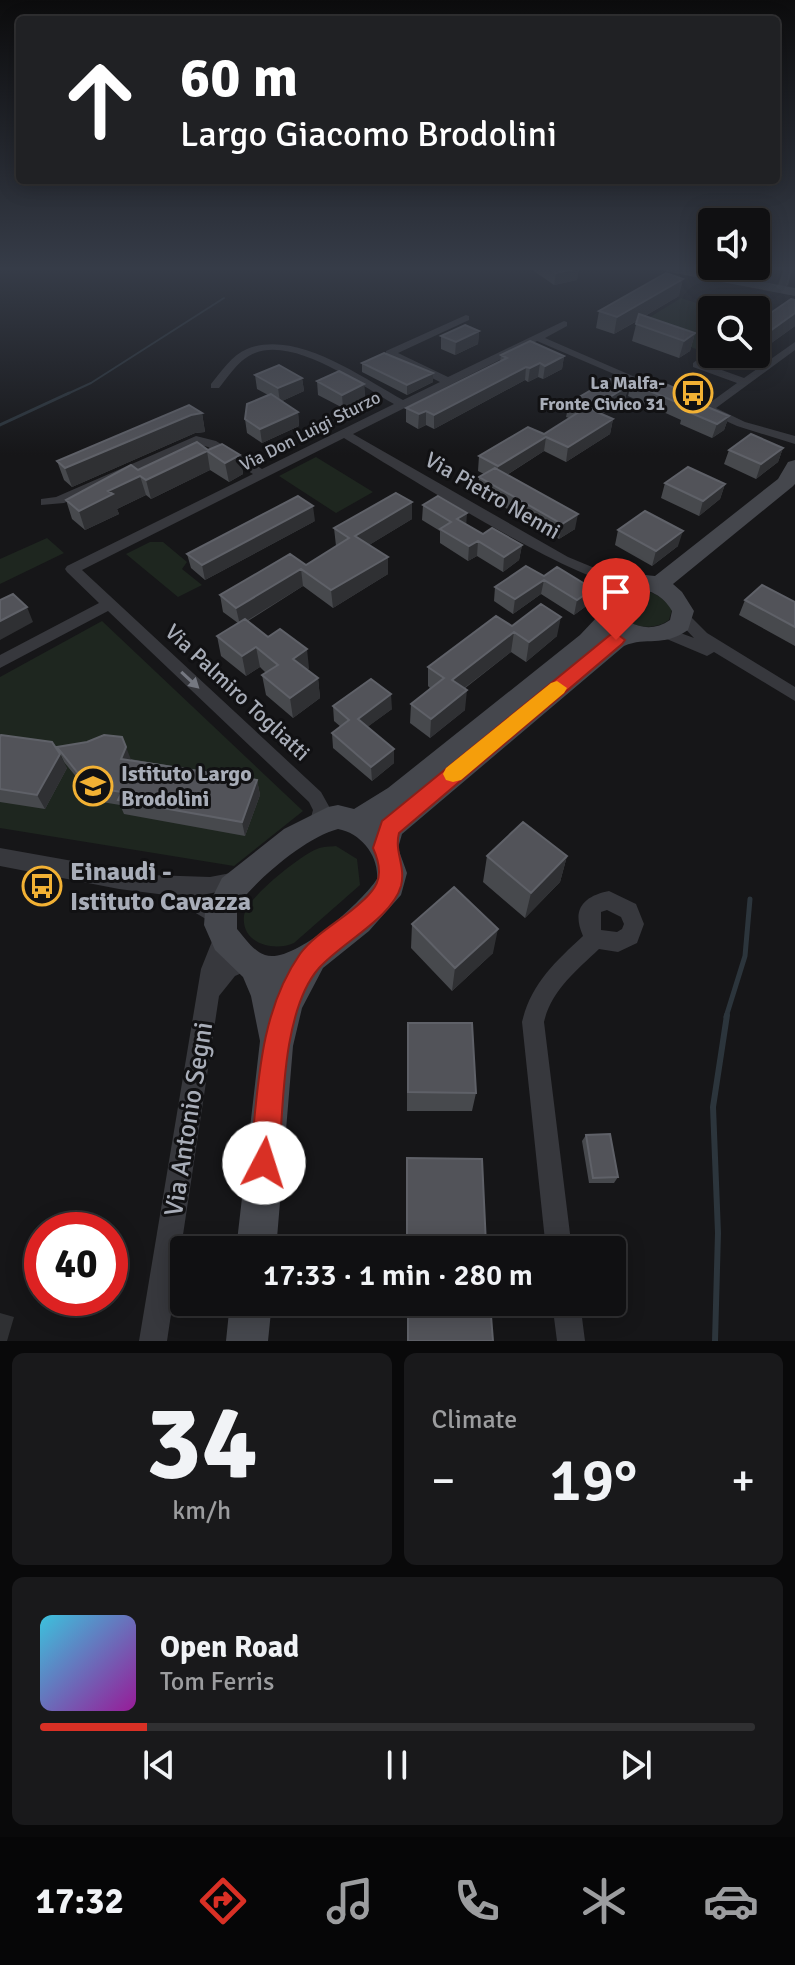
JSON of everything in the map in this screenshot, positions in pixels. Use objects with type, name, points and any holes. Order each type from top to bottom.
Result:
[{"type":"street","points":[[441,330],[390,353],[449,382]]},
{"type":"street","name":"Via Don Luigi Sturzo","points":[[72,569],[553,330]]},
{"type":"street","points":[[537,338],[669,393]]},
{"type":"street","points":[[708,409],[795,345]]},
{"type":"street","points":[[215,386],[244,354],[262,347],[278,346],[306,354],[404,405]]},
{"type":"street","points":[[705,368],[745,382]]},
{"type":"street","points":[[358,821],[398,796],[588,641],[607,607],[612,587],[624,582],[652,584],[663,581],[792,476],[794,453],[741,424],[695,404]]},
{"type":"street","name":"Via Pietro Nenni","points":[[345,434],[563,560],[605,578],[624,582]]},
{"type":"street","points":[[46,502],[59,500],[196,440],[212,444],[263,475]]},
{"type":"street","points":[[384,848],[390,828],[411,808],[616,640],[633,633],[655,636],[676,617],[677,593],[684,584],[795,491]]},
{"type":"street","points":[[563,560],[633,633]]},
{"type":"street","name":"Via Palmiro Togliatti","points":[[72,569],[315,797],[322,810],[319,821]]},
{"type":"street","points":[[652,584],[676,617],[742,664],[795,695]]},
{"type":"street","points":[[0,662],[109,604]]},
{"type":"street","points":[[221,927],[226,894],[236,881],[319,821],[338,817],[358,821],[375,835],[384,848],[392,871],[385,892],[310,960],[281,972],[250,964]]},
{"type":"street","points":[[0,857],[172,887],[209,887],[236,881]]},
{"type":"street","points":[[172,887],[221,927],[250,964],[270,1006],[276,1046]]},
{"type":"street","name":"Via Antonio Segni","points":[[153,1341],[212,956],[221,927]]},
{"type":"street","points":[[557,1236],[533,1028],[536,1007],[550,983],[595,939]]},
{"type":"street","points":[[257,1236],[276,1046],[287,1004],[310,960]]},
{"type":"street","name":"Via Antonio Segni","points":[[208,992],[227,969],[250,964]]},
{"type":"street","points":[[247,1341],[250,1316]]},
{"type":"street","points":[[568,1316],[571,1341]]},
{"type":"shaded area","points":[[641,330],[698,330],[698,350]]},
{"type":"shaded area","points":[[316,457],[373,492],[336,513],[279,476]]},
{"type":"shaded area","points":[[47,538],[64,553],[0,584],[0,559]]},
{"type":"shaded area","points":[[150,542],[163,542],[187,562],[182,569],[202,585],[178,597],[126,554]]},
{"type":"shaded area","points":[[648,591],[663,599],[672,609],[669,620],[646,627],[624,618],[616,605],[622,594]]},
{"type":"shaded area","points":[[102,621],[303,811],[234,866],[0,828],[0,677]]},
{"type":"shaded area","points":[[336,846],[357,859],[360,885],[294,943],[277,947],[253,939],[244,926],[244,916],[254,899],[275,878],[309,853],[322,847]]},
{"type":"building","points":[[455,330],[479,331],[456,342],[441,336]]},
{"type":"building","points":[[652,330],[685,330],[695,333],[684,341]]},
{"type":"building","points":[[530,341],[564,356],[545,366],[540,363],[526,367],[434,415],[426,411],[419,414],[406,408],[507,358],[501,355]]},
{"type":"building","points":[[384,353],[433,373],[407,385],[362,363]]},
{"type":"building","points":[[279,365],[302,378],[278,388],[255,375]]},
{"type":"building","points":[[339,371],[364,384],[342,395],[317,381]]},
{"type":"building","points":[[644,375],[703,400],[698,403],[729,416],[717,424],[684,410],[688,407],[631,383]]},
{"type":"building","points":[[610,379],[628,386],[590,409],[613,419],[568,447],[546,437],[498,466],[479,456],[528,427],[544,434],[582,410],[569,403]]},
{"type":"building","points":[[271,394],[298,412],[260,429],[245,419],[247,404]]},
{"type":"building","points":[[189,405],[202,413],[65,468],[57,461]]},
{"type":"building","points":[[751,434],[783,448],[761,464],[729,450]]},
{"type":"building","points":[[197,442],[208,450],[222,444],[240,455],[225,463],[207,451],[146,480],[140,476],[108,491],[113,494],[79,511],[66,500],[131,465],[138,470]]},
{"type":"building","points":[[688,467],[725,484],[703,501],[665,483]]},
{"type":"building","points":[[495,468],[578,514],[562,524],[479,477]]},
{"type":"building","points":[[396,493],[412,502],[355,536],[388,557],[331,590],[301,569],[236,608],[220,595],[290,554],[306,565],[349,538],[334,528]]},
{"type":"building","points":[[298,496],[313,506],[202,565],[187,554]]},
{"type":"building","points":[[438,496],[467,513],[457,519],[483,534],[492,528],[522,545],[504,557],[478,541],[469,546],[440,529],[451,522],[423,505]]},
{"type":"building","points":[[645,511],[683,531],[656,551],[618,530]]},
{"type":"building","points":[[526,566],[544,576],[557,567],[593,589],[577,600],[544,580],[515,599],[495,587]]},
{"type":"building","points":[[762,585],[795,602],[795,627],[745,600]]},
{"type":"building","points":[[13,594],[27,607],[0,621],[0,600]]},
{"type":"building","points":[[541,604],[561,617],[529,642],[514,632],[452,680],[467,690],[431,719],[411,704],[444,678],[428,667],[496,616],[512,626]]},
{"type":"building","points":[[245,619],[268,637],[280,629],[307,649],[293,659],[318,678],[290,698],[262,675],[278,665],[256,647],[242,656],[217,636]]},
{"type":"building","points":[[371,679],[391,694],[358,719],[394,749],[371,767],[332,733],[349,720],[333,706]]},
{"type":"building","points":[[1,735],[52,742],[60,754],[37,795],[0,789]]},
{"type":"building","points":[[104,735],[122,737],[126,747],[121,759],[257,780],[242,822],[118,800],[122,792],[89,787],[57,747],[87,742]]},
{"type":"building","points":[[523,822],[567,856],[531,893],[487,856]]},
{"type":"building","points":[[454,887],[498,929],[455,968],[412,924]]},
{"type":"building","points":[[408,1023],[472,1023],[476,1093],[408,1092]]},
{"type":"building","points":[[610,1134],[618,1177],[593,1178],[586,1135]]},
{"type":"building","points":[[407,1158],[482,1159],[486,1236],[407,1236]]},
{"type":"building","points":[[408,1316],[491,1316],[493,1341],[408,1341]]},
{"type":"waterway","points":[[65,395],[91,383],[175,330]]},
{"type":"waterway","points":[[0,425],[69,393]]},
{"type":"waterway","points":[[726,1017],[745,956],[750,899]]},
{"type":"waterway","points":[[715,1341],[718,1233],[713,1107],[727,1015]]},
{"type":"slow traffic","points":[[453,774],[557,688]]},
{"type":"place","name":"La Malfa- Fronte Civico 31","points":[[693,393]]},
{"type":"place","name":"Istituto Largo Brodolini","points":[[93,786]]},
{"type":"place","name":"Einaudi - Istituto Cavazza","points":[[42,886]]},
{"type":"route","points":[[264,1163],[276,1046],[287,1004],[310,960],[372,907],[390,885],[391,864],[384,848],[390,828],[616,640]]}]
